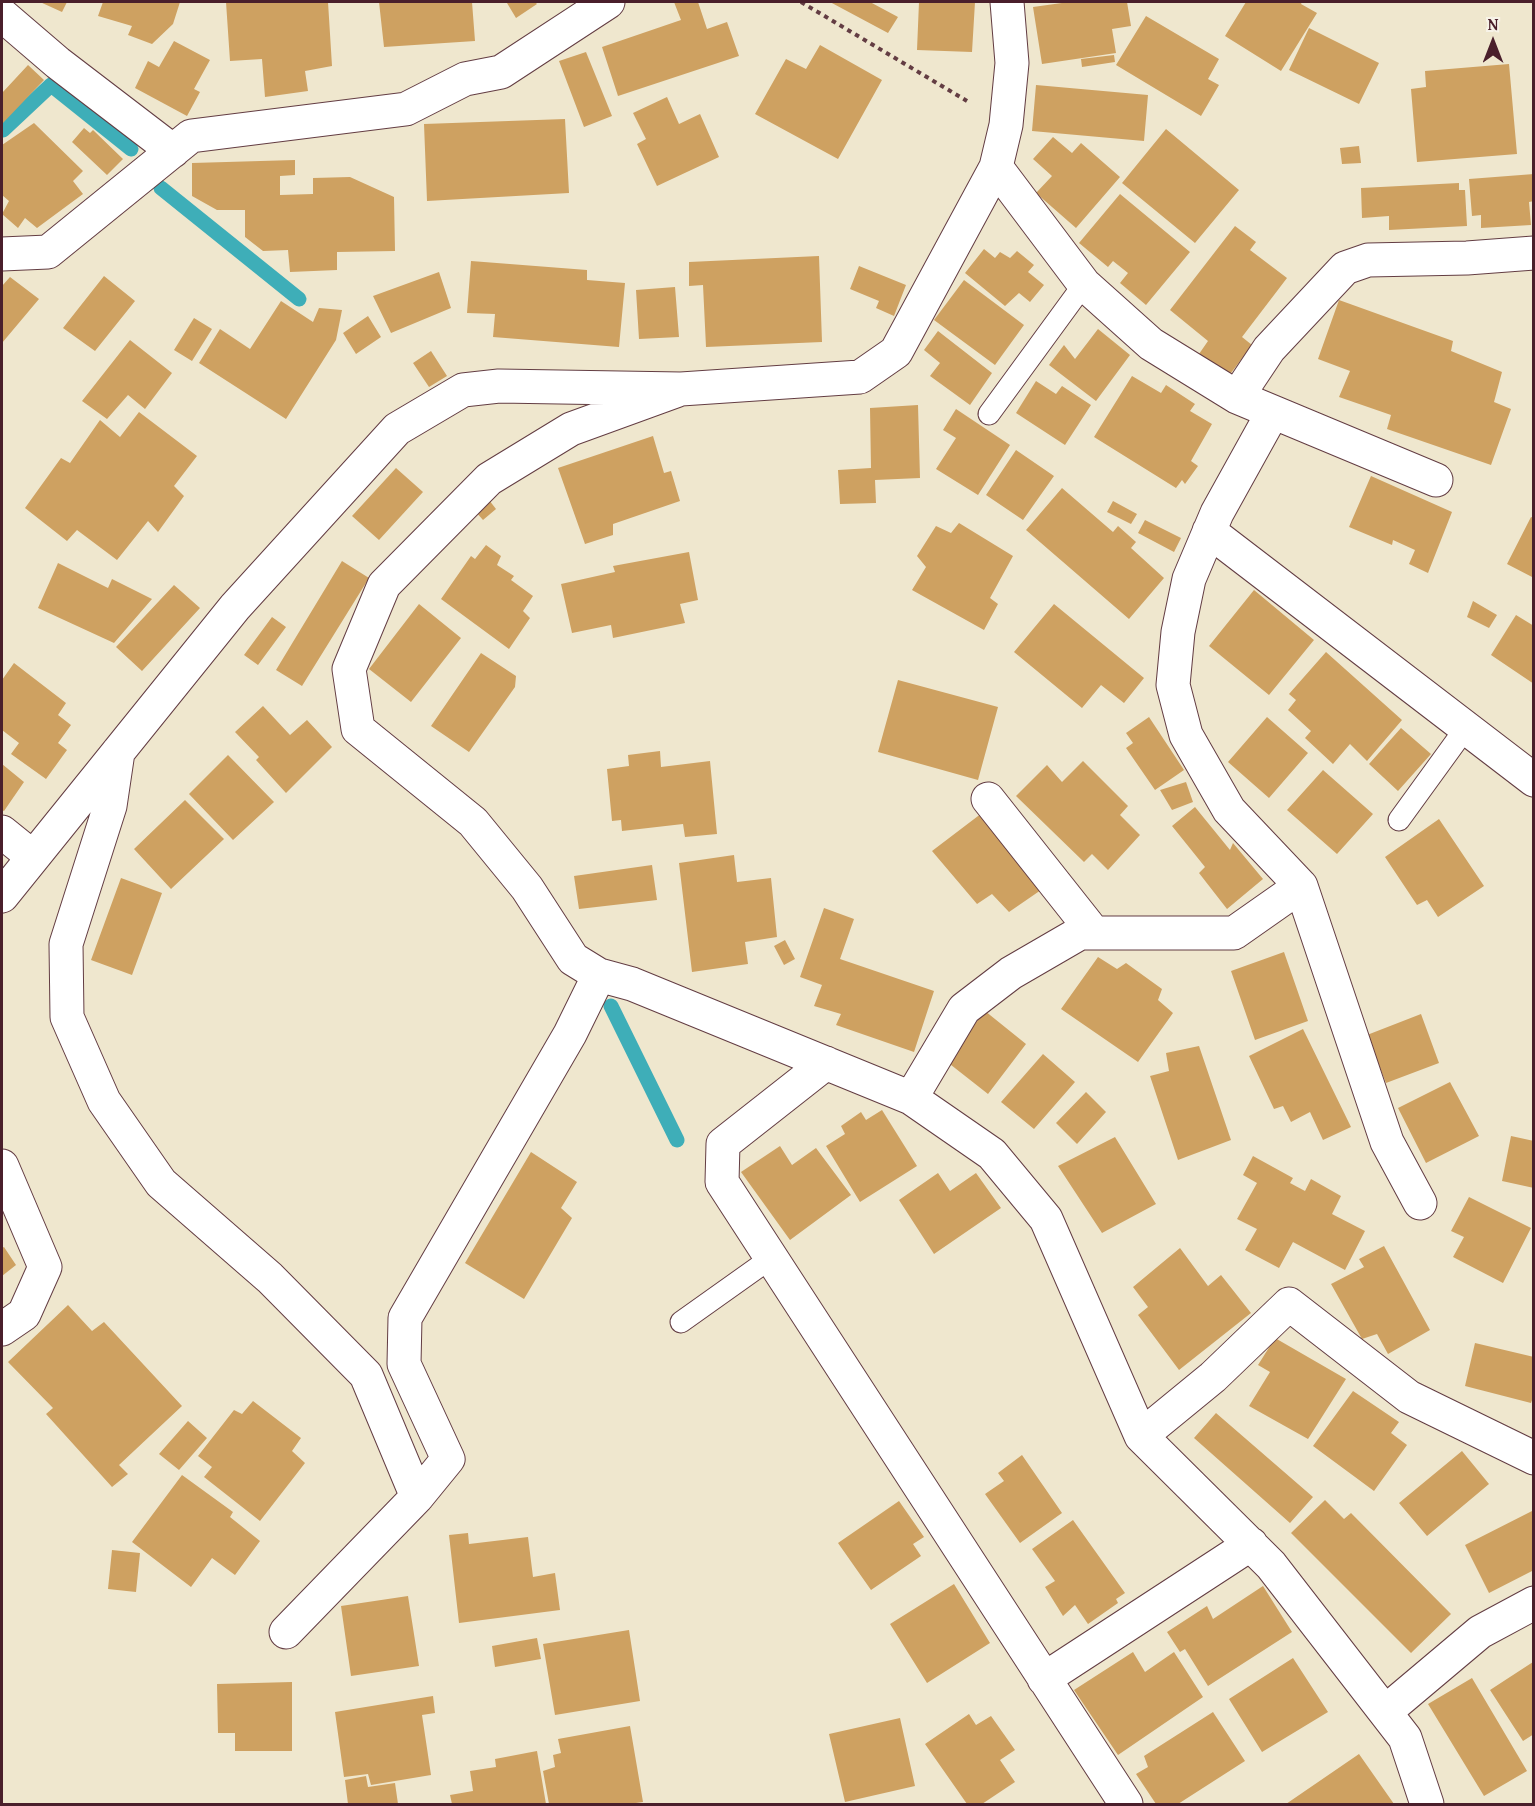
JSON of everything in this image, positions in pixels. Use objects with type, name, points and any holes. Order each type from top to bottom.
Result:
[{"type":"street","points":[[2,254],[48,252],[191,136],[406,109],[465,80],[501,72],[608,2]]},
{"type":"street","points":[[2,896],[235,607],[398,429],[463,390],[499,386],[681,389],[860,377],[896,352],[996,166],[1006,125],[1012,63],[1007,2]]},
{"type":"street","points":[[2,15],[58,63],[173,151]]},
{"type":"street","points":[[996,166],[1084,284],[1151,344],[1238,397],[1436,480]]},
{"type":"street","points":[[1238,397],[1269,350],[1345,268],[1368,260],[1467,258],[1533,253]]},
{"type":"street","points":[[681,389],[571,429],[489,479],[384,585],[349,669],[358,729],[473,822],[527,888],[573,959],[599,975],[632,984],[911,1098],[992,1154],[1046,1219],[1141,1436],[1271,1564],[1405,1738],[1427,1804]]},
{"type":"street","points":[[1273,412],[1217,513],[1190,579],[1178,632],[1173,685],[1186,735],[1229,810],[1301,886],[1387,1142],[1420,1203]]},
{"type":"street","points":[[1209,531],[1533,780]]},
{"type":"street","points":[[118,752],[110,806],[66,944],[67,1017],[104,1101],[161,1184],[270,1278],[366,1375],[417,1497]]},
{"type":"street","points":[[988,799],[1094,933]]},
{"type":"street","points":[[2,832],[33,857]]},
{"type":"street","points":[[911,1098],[964,1009],[1011,973],[1080,933],[1234,933],[1301,886]]},
{"type":"street","points":[[286,1632],[417,1497],[448,1459],[404,1364],[405,1318],[570,1034],[599,975]]},
{"type":"street","points":[[826,1063],[723,1144],[722,1182],[1126,1804]]},
{"type":"street","points":[[2,1166],[45,1267],[24,1314],[2,1329]]},
{"type":"street","points":[[1141,1436],[1214,1377],[1289,1304],[1409,1397],[1533,1458]]},
{"type":"street","points":[[1044,1679],[1251,1544]]},
{"type":"street","points":[[1385,1712],[1480,1632],[1533,1604]]},
{"type":"lane","points":[[989,414],[1084,284]]},
{"type":"lane","points":[[1399,820],[1465,729]]},
{"type":"lane","points":[[681,1322],[771,1258]]},
{"type":"path","points":[[801,2],[1006,125]]},
{"type":"building","points":[[40,2],[67,2],[62,12]]},
{"type":"building","points":[[103,2],[180,2],[173,24],[152,44],[128,35],[132,26],[98,16]]},
{"type":"building","points":[[226,2],[328,2],[332,66],[305,71],[308,91],[265,97],[262,59],[230,61]]},
{"type":"building","points":[[379,2],[472,2],[475,41],[384,47]]},
{"type":"building","points":[[535,2],[537,4],[516,18],[507,3]]},
{"type":"building","points":[[674,2],[698,2],[707,29],[727,22],[739,56],[618,96],[602,47],[681,20]]},
{"type":"building","points":[[830,2],[870,2],[898,17],[888,33]]},
{"type":"building","points":[[919,2],[975,2],[972,52],[917,50]]},
{"type":"building","points":[[1069,2],[1127,2],[1131,26],[1112,29],[1116,53],[1042,64],[1033,7]]},
{"type":"building","points":[[1246,2],[1302,2],[1301,4],[1317,13],[1281,71],[1225,36]]},
{"type":"building","points":[[1146,16],[1219,59],[1208,79],[1219,85],[1201,116],[1116,65]]},
{"type":"building","points":[[1309,28],[1379,63],[1359,104],[1289,70]]},
{"type":"building","points":[[174,41],[210,60],[194,89],[200,92],[187,116],[135,88],[148,61],[159,67]]},
{"type":"building","points":[[820,45],[882,80],[838,159],[755,114],[786,59],[806,69]]},
{"type":"building","points":[[586,52],[612,116],[584,127],[559,61]]},
{"type":"building","points":[[1114,55],[1115,62],[1082,67],[1081,59]]},
{"type":"building","points":[[1509,64],[1517,154],[1417,162],[1411,89],[1426,87],[1425,71]]},
{"type":"building","points":[[28,65],[44,80],[2,124],[2,93]]},
{"type":"building","points":[[1036,85],[1148,95],[1144,141],[1032,131]]},
{"type":"building","points":[[667,97],[679,124],[700,114],[719,157],[657,186],[637,144],[646,139],[633,113]]},
{"type":"building","points":[[565,119],[569,193],[427,201],[424,124]]},
{"type":"building","points":[[34,123],[83,171],[73,181],[83,194],[37,228],[25,218],[18,228],[2,214],[9,201],[2,195],[2,145]]},
{"type":"building","points":[[84,128],[90,133],[93,130],[123,159],[107,175],[72,142]]},
{"type":"building","points":[[1166,129],[1239,190],[1195,243],[1122,183]]},
{"type":"building","points":[[1053,137],[1072,153],[1081,143],[1120,177],[1076,228],[1036,193],[1052,176],[1033,159]]},
{"type":"building","points":[[1359,146],[1361,163],[1342,164],[1340,148]]},
{"type":"building","points":[[295,160],[295,175],[280,176],[280,195],[313,194],[313,178],[350,177],[394,197],[395,251],[337,252],[337,270],[290,272],[288,250],[263,251],[245,237],[245,210],[217,210],[192,196],[192,163]]},
{"type":"building","points":[[1534,174],[1534,201],[1529,202],[1531,225],[1481,228],[1481,215],[1472,216],[1469,179]]},
{"type":"building","points":[[1459,183],[1459,190],[1465,190],[1467,226],[1389,230],[1389,216],[1362,218],[1361,188]]},
{"type":"building","points":[[1120,194],[1190,252],[1146,305],[1120,283],[1128,273],[1113,261],[1108,267],[1079,243]]},
{"type":"building","points":[[1235,226],[1256,242],[1250,250],[1287,278],[1242,337],[1252,345],[1228,377],[1199,354],[1208,341],[1170,310]]},
{"type":"building","points":[[984,249],[995,258],[1000,252],[1010,258],[1017,251],[1034,265],[1028,272],[1044,285],[1030,302],[1019,293],[1005,306],[965,273]]},
{"type":"building","points":[[819,256],[822,342],[706,347],[703,285],[689,286],[689,262]]},
{"type":"building","points":[[471,261],[587,270],[587,280],[625,283],[619,347],[493,337],[495,314],[467,313]]},
{"type":"building","points":[[859,266],[906,285],[894,316],[876,308],[879,301],[850,289]]},
{"type":"building","points":[[439,272],[451,308],[391,333],[373,296]]},
{"type":"building","points":[[104,276],[135,301],[95,351],[63,328]]},
{"type":"building","points":[[10,277],[39,299],[2,343],[2,286]]},
{"type":"building","points":[[964,280],[1024,325],[995,365],[934,320]]},
{"type":"building","points":[[675,287],[679,337],[639,339],[636,290]]},
{"type":"building","points":[[1339,300],[1453,341],[1451,351],[1502,372],[1494,402],[1511,409],[1491,465],[1387,429],[1391,415],[1339,397],[1350,371],[1318,359]]},
{"type":"building","points":[[281,301],[313,322],[319,308],[342,310],[336,340],[286,419],[199,363],[220,329],[250,349]]},
{"type":"building","points":[[368,316],[381,337],[356,354],[343,333]]},
{"type":"building","points":[[194,318],[212,329],[192,361],[174,350]]},
{"type":"building","points":[[1098,329],[1130,355],[1096,401],[1049,365],[1064,345],[1075,359]]},
{"type":"building","points":[[938,331],[992,373],[970,405],[930,376],[940,363],[924,350]]},
{"type":"building","points":[[130,340],[172,373],[145,409],[128,395],[107,419],[82,401]]},
{"type":"building","points":[[431,351],[447,376],[429,387],[413,363]]},
{"type":"building","points":[[1132,376],[1161,393],[1166,385],[1195,404],[1190,411],[1212,424],[1191,461],[1198,466],[1185,484],[1182,480],[1176,488],[1094,437]]},
{"type":"building","points":[[1036,381],[1056,394],[1062,386],[1091,405],[1065,445],[1016,413]]},
{"type":"building","points":[[918,405],[920,478],[875,480],[876,503],[840,504],[838,470],[871,468],[870,408]]},
{"type":"building","points":[[956,409],[1010,445],[978,495],[936,469],[956,438],[943,430]]},
{"type":"building","points":[[139,412],[197,456],[174,486],[184,496],[158,532],[148,521],[117,560],[77,530],[67,541],[25,508],[61,458],[70,463],[100,420],[120,437]]},
{"type":"building","points":[[653,436],[664,473],[671,471],[680,501],[613,524],[613,535],[585,544],[558,468]]},
{"type":"building","points":[[1016,450],[1054,476],[1023,520],[986,495]]},
{"type":"building","points":[[396,468],[423,492],[379,540],[352,516]]},
{"type":"building","points":[[1371,476],[1452,512],[1428,573],[1409,564],[1415,550],[1393,540],[1392,545],[1349,527]]},
{"type":"building","points":[[1062,488],[1113,532],[1118,526],[1136,542],[1131,548],[1164,578],[1129,619],[1026,530]]},
{"type":"building","points":[[489,500],[496,509],[483,520],[476,512]]},
{"type":"building","points":[[1113,501],[1137,514],[1131,524],[1107,512]]},
{"type":"building","points":[[1531,517],[1534,518],[1534,578],[1507,564]]},
{"type":"building","points":[[1145,520],[1181,538],[1174,552],[1138,533]]},
{"type":"building","points":[[959,523],[1013,556],[990,598],[998,604],[984,630],[912,590],[926,567],[917,556],[936,526],[951,533]]},
{"type":"building","points":[[486,545],[501,556],[497,565],[514,576],[511,580],[533,596],[523,611],[530,618],[509,649],[441,599],[471,556],[475,559]]},
{"type":"building","points":[[689,552],[698,600],[680,604],[685,623],[613,638],[611,625],[572,633],[561,584],[615,572],[613,566]]},
{"type":"building","points":[[342,561],[369,578],[302,686],[276,670]]},
{"type":"building","points":[[58,563],[108,588],[112,579],[152,599],[114,643],[38,608]]},
{"type":"building","points":[[174,585],[200,608],[142,671],[116,647]]},
{"type":"building","points":[[1254,590],[1314,640],[1269,695],[1209,646]]},
{"type":"building","points":[[1473,601],[1497,615],[1489,628],[1467,617]]},
{"type":"building","points":[[419,604],[461,638],[411,702],[369,669]]},
{"type":"building","points":[[1054,604],[1144,678],[1124,703],[1101,685],[1082,708],[1014,652]]},
{"type":"building","points":[[1516,615],[1534,626],[1534,684],[1491,655]]},
{"type":"building","points":[[272,617],[286,627],[258,665],[244,655]]},
{"type":"building","points":[[1326,652],[1402,720],[1367,761],[1350,744],[1333,764],[1305,738],[1311,731],[1288,710],[1296,700],[1289,694]]},
{"type":"building","points":[[481,653],[516,676],[515,687],[469,752],[431,726]]},
{"type":"building","points":[[14,663],[66,703],[58,715],[71,725],[58,743],[67,750],[46,779],[11,754],[19,743],[2,730],[2,680]]},
{"type":"building","points":[[898,680],[998,707],[978,780],[878,752]]},
{"type":"building","points":[[263,706],[290,735],[307,720],[332,747],[286,793],[256,760],[259,757],[235,732]]},
{"type":"building","points":[[1149,717],[1184,770],[1155,790],[1126,748],[1133,743],[1126,733]]},
{"type":"building","points":[[1267,717],[1308,753],[1269,798],[1228,762]]},
{"type":"building","points":[[1401,728],[1431,754],[1398,791],[1369,764]]},
{"type":"building","points":[[660,751],[661,767],[710,761],[717,834],[685,837],[683,824],[622,831],[621,820],[612,821],[607,769],[629,766],[628,755]]},
{"type":"building","points":[[228,755],[274,802],[233,840],[189,794]]},
{"type":"building","points":[[1083,761],[1128,806],[1120,815],[1140,835],[1108,870],[1092,854],[1084,862],[1016,796],[1047,765],[1062,782]]},
{"type":"building","points":[[2,764],[24,782],[4,811],[2,810]]},
{"type":"building","points":[[1323,770],[1373,814],[1337,854],[1287,810]]},
{"type":"building","points":[[1186,782],[1193,802],[1172,810],[1160,790]]},
{"type":"building","points":[[185,800],[224,839],[171,889],[134,849]]},
{"type":"building","points":[[1195,807],[1230,850],[1233,843],[1263,879],[1227,909],[1199,873],[1205,867],[1172,826]]},
{"type":"building","points":[[982,813],[1041,890],[1009,912],[992,894],[977,904],[932,851]]},
{"type":"building","points":[[1439,819],[1484,886],[1438,917],[1427,900],[1417,905],[1385,857]]},
{"type":"building","points":[[734,855],[737,882],[771,878],[777,937],[745,942],[748,964],[692,972],[679,863]]},
{"type":"building","points":[[652,865],[657,900],[579,909],[574,876]]},
{"type":"building","points":[[121,878],[162,893],[132,975],[91,960]]},
{"type":"building","points":[[824,908],[854,919],[840,959],[934,991],[914,1052],[836,1025],[841,1014],[814,1006],[822,985],[800,977]]},
{"type":"building","points":[[785,940],[795,959],[784,965],[774,946]]},
{"type":"building","points":[[1284,952],[1308,1021],[1255,1040],[1231,971]]},
{"type":"building","points":[[1098,957],[1117,969],[1126,963],[1162,989],[1158,1000],[1173,1013],[1138,1062],[1061,1009]]},
{"type":"building","points":[[985,1011],[1026,1044],[988,1094],[946,1061]]},
{"type":"building","points":[[1421,1014],[1439,1063],[1386,1083],[1367,1035]]},
{"type":"building","points":[[1303,1029],[1351,1127],[1323,1140],[1310,1112],[1291,1122],[1283,1106],[1274,1109],[1249,1056]]},
{"type":"building","points":[[1199,1046],[1231,1140],[1178,1160],[1150,1076],[1169,1071],[1166,1053]]},
{"type":"building","points":[[1043,1054],[1075,1082],[1034,1129],[1001,1102]]},
{"type":"building","points":[[1450,1082],[1479,1136],[1426,1163],[1398,1108]]},
{"type":"building","points":[[1086,1092],[1106,1112],[1077,1144],[1056,1123]]},
{"type":"building","points":[[882,1110],[917,1166],[860,1202],[826,1146],[845,1134],[841,1126],[861,1112],[866,1120]]},
{"type":"building","points":[[1511,1136],[1534,1141],[1534,1188],[1502,1181]]},
{"type":"building","points":[[1115,1137],[1156,1204],[1102,1233],[1058,1166]]},
{"type":"building","points":[[780,1146],[792,1165],[816,1148],[851,1195],[790,1240],[741,1172]]},
{"type":"building","points":[[531,1152],[577,1182],[561,1208],[572,1218],[524,1299],[465,1263]]},
{"type":"building","points":[[1253,1156],[1293,1178],[1290,1183],[1305,1191],[1311,1179],[1341,1196],[1332,1214],[1365,1231],[1345,1270],[1293,1242],[1279,1268],[1245,1250],[1257,1229],[1237,1219],[1257,1183],[1243,1175]]},
{"type":"building","points":[[938,1173],[950,1191],[976,1173],[1001,1208],[934,1254],[899,1200]]},
{"type":"building","points":[[1469,1197],[1531,1228],[1503,1283],[1453,1257],[1464,1237],[1451,1231]]},
{"type":"building","points":[[1384,1246],[1430,1330],[1388,1354],[1377,1334],[1362,1339],[1331,1284],[1364,1267],[1359,1259]]},
{"type":"building","points":[[4,1247],[16,1265],[2,1276],[2,1248]]},
{"type":"building","points":[[1180,1248],[1208,1286],[1221,1275],[1251,1313],[1179,1370],[1138,1315],[1148,1307],[1133,1287]]},
{"type":"building","points":[[68,1305],[92,1331],[104,1322],[182,1406],[119,1465],[128,1474],[112,1487],[46,1414],[53,1408],[8,1362]]},
{"type":"building","points":[[1275,1338],[1346,1379],[1308,1439],[1249,1406],[1270,1372],[1258,1365]]},
{"type":"building","points":[[1475,1343],[1534,1357],[1534,1394],[1531,1403],[1465,1386]]},
{"type":"building","points":[[1353,1391],[1399,1422],[1391,1433],[1407,1445],[1374,1491],[1313,1446]]},
{"type":"building","points":[[253,1401],[301,1438],[292,1451],[305,1463],[260,1521],[204,1477],[212,1467],[198,1456],[234,1410],[242,1414]]},
{"type":"building","points":[[1216,1413],[1313,1497],[1290,1523],[1194,1438]]},
{"type":"building","points":[[188,1421],[207,1438],[179,1470],[159,1454]]},
{"type":"building","points":[[1462,1451],[1489,1484],[1427,1536],[1399,1503]]},
{"type":"building","points":[[1022,1455],[1062,1513],[1020,1543],[985,1494],[1004,1481],[998,1473]]},
{"type":"building","points":[[182,1475],[233,1512],[230,1517],[260,1541],[235,1575],[212,1558],[191,1587],[132,1542]]},
{"type":"building","points":[[1325,1500],[1344,1519],[1351,1513],[1451,1614],[1411,1653],[1291,1533]]},
{"type":"building","points":[[899,1501],[924,1537],[913,1544],[921,1556],[871,1590],[838,1543]]},
{"type":"building","points":[[1534,1510],[1534,1570],[1489,1593],[1465,1545]]},
{"type":"building","points":[[1073,1520],[1125,1593],[1116,1599],[1118,1603],[1088,1624],[1075,1605],[1063,1616],[1045,1587],[1055,1581],[1032,1549]]},
{"type":"building","points":[[468,1533],[469,1544],[528,1537],[533,1577],[555,1573],[560,1610],[459,1623],[449,1535]]},
{"type":"building","points":[[112,1550],[140,1553],[136,1592],[108,1589]]},
{"type":"building","points":[[954,1584],[990,1643],[927,1683],[890,1624]]},
{"type":"building","points":[[1263,1586],[1292,1632],[1208,1686],[1185,1649],[1180,1652],[1167,1632],[1207,1606],[1213,1619]]},
{"type":"building","points":[[408,1596],[419,1666],[351,1676],[341,1606]]},
{"type":"building","points":[[629,1630],[640,1701],[555,1715],[543,1644]]},
{"type":"building","points":[[537,1638],[541,1659],[495,1667],[492,1646]]},
{"type":"building","points":[[1133,1652],[1145,1672],[1174,1652],[1203,1697],[1118,1755],[1074,1690]]},
{"type":"building","points":[[1293,1658],[1328,1712],[1262,1752],[1229,1699]]},
{"type":"building","points":[[1533,1662],[1534,1734],[1523,1741],[1490,1690]]},
{"type":"building","points":[[1472,1678],[1527,1771],[1484,1796],[1428,1704]]},
{"type":"building","points":[[292,1682],[292,1751],[235,1751],[235,1733],[218,1733],[217,1684]]},
{"type":"building","points":[[433,1696],[435,1713],[422,1715],[431,1775],[371,1785],[368,1774],[344,1777],[335,1712]]},
{"type":"building","points":[[1213,1712],[1245,1761],[1178,1804],[1156,1804],[1136,1774],[1148,1767],[1144,1756]]},
{"type":"building","points":[[969,1714],[976,1725],[991,1716],[1015,1750],[1000,1760],[1015,1782],[982,1804],[967,1804],[925,1744]]},
{"type":"building","points":[[900,1718],[915,1786],[845,1802],[829,1734]]},
{"type":"building","points":[[630,1726],[643,1802],[549,1804],[543,1771],[555,1767],[553,1755],[561,1753],[558,1739]]},
{"type":"building","points":[[537,1751],[546,1804],[452,1804],[450,1795],[473,1791],[470,1771],[496,1767],[495,1759]]},
{"type":"building","points":[[1359,1754],[1394,1804],[1286,1804]]},
{"type":"building","points":[[366,1776],[368,1787],[395,1783],[398,1804],[348,1804],[345,1780]]},
{"type":"waterway","points":[[3,130],[51,85],[131,149]]},
{"type":"waterway","points":[[161,188],[299,299]]},
{"type":"waterway","points":[[611,1006],[677,1140]]}]
